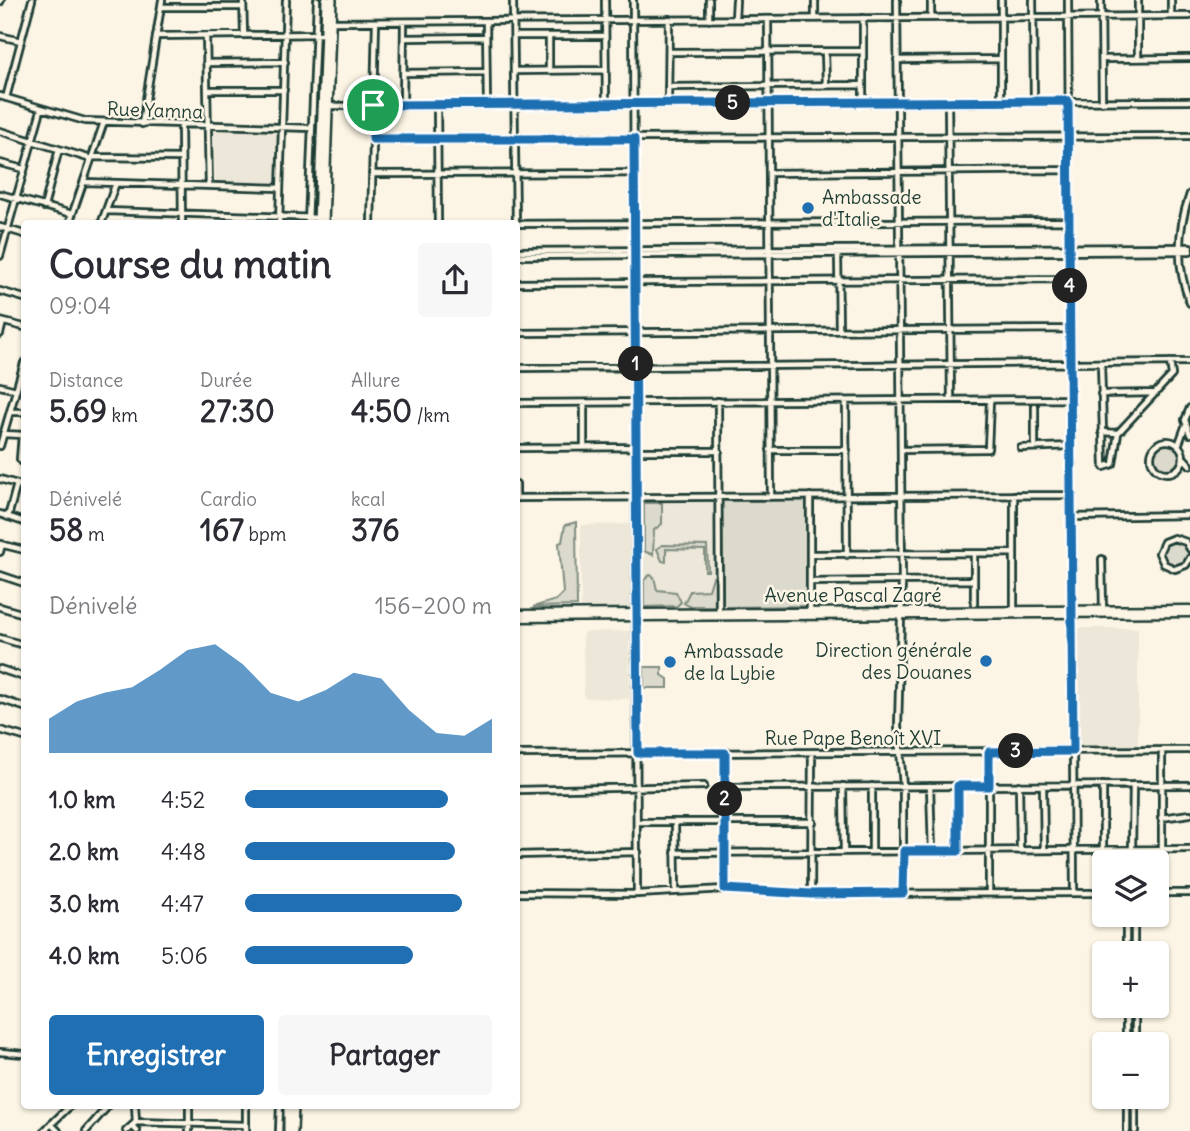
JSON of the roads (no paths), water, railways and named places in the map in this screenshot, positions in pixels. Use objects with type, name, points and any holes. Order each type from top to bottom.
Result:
[{"type":"main road","points":[[325,106],[326,0]]},
{"type":"main road","points":[[320,220],[332,0]]},
{"type":"main road","name":"Avenue Pascal Zagré","points":[[520,616],[1190,611]]},
{"type":"main road","points":[[288,1109],[290,1131]]},
{"type":"main road","points":[[290,1131],[294,1109]]},
{"type":"street","points":[[3,97],[32,0]]},
{"type":"street","points":[[142,124],[162,0]]},
{"type":"street","points":[[243,0],[244,34]]},
{"type":"street","points":[[279,220],[286,0]]},
{"type":"street","points":[[308,220],[317,0]]},
{"type":"street","points":[[513,0],[516,220]]},
{"type":"street","points":[[605,0],[606,104]]},
{"type":"street","points":[[633,0],[638,498],[637,894]]},
{"type":"street","points":[[709,0],[709,20]]},
{"type":"street","points":[[735,19],[736,0]]},
{"type":"street","points":[[815,0],[815,19]]},
{"type":"street","points":[[897,0],[902,581],[898,726],[902,752],[903,893]]},
{"type":"street","points":[[931,0],[931,18]]},
{"type":"street","points":[[1001,0],[1001,101]]},
{"type":"street","points":[[1033,0],[1034,101]]},
{"type":"street","points":[[1068,0],[1073,893]]},
{"type":"street","points":[[1101,0],[1102,102]]},
{"type":"street","points":[[1138,0],[1138,59]]},
{"type":"street","points":[[1171,0],[1171,16]]},
{"type":"street","points":[[161,7],[243,7]]},
{"type":"street","points":[[331,22],[1190,16]]},
{"type":"street","points":[[863,18],[863,102]]},
{"type":"street","points":[[668,19],[668,103]]},
{"type":"street","points":[[768,19],[771,497]]},
{"type":"street","points":[[486,21],[486,105]]},
{"type":"street","points":[[370,220],[376,22]]},
{"type":"street","points":[[403,104],[404,22]]},
{"type":"street","points":[[156,36],[325,34]]},
{"type":"street","points":[[0,36],[21,41]]},
{"type":"street","points":[[206,36],[209,186]]},
{"type":"street","points":[[514,36],[605,36]]},
{"type":"street","points":[[549,36],[549,71]]},
{"type":"street","points":[[405,38],[486,37]]},
{"type":"street","points":[[669,52],[863,51]]},
{"type":"street","points":[[825,52],[825,85]]},
{"type":"street","points":[[1102,59],[1190,58]]},
{"type":"street","points":[[897,60],[1001,59]]},
{"type":"street","points":[[206,64],[285,62]]},
{"type":"street","points":[[514,71],[606,70]]},
{"type":"street","points":[[403,73],[486,72]]},
{"type":"street","points":[[668,87],[863,85]]},
{"type":"street","points":[[207,90],[284,90]]},
{"type":"street","name":"Rue Yamna","points":[[3,97],[79,120],[312,128]]},
{"type":"street","points":[[325,106],[1190,101]]},
{"type":"street","points":[[948,102],[951,400]]},
{"type":"street","points":[[437,105],[438,220]]},
{"type":"street","points":[[0,256],[41,110]]},
{"type":"street","points":[[70,220],[104,122]]},
{"type":"street","points":[[181,125],[182,220]]},
{"type":"street","points":[[0,131],[92,158],[181,158]]},
{"type":"street","points":[[373,139],[1190,136]]},
{"type":"street","points":[[44,207],[59,149]]},
{"type":"street","points":[[0,163],[24,169]]},
{"type":"street","points":[[769,173],[1069,170]]},
{"type":"street","points":[[372,174],[635,173]]},
{"type":"street","points":[[84,182],[280,188]]},
{"type":"street","points":[[103,220],[116,183]]},
{"type":"street","points":[[0,194],[72,214]]},
{"type":"street","points":[[1190,194],[1183,216],[1179,249],[1190,303]]},
{"type":"street","points":[[106,211],[279,216],[302,220]]},
{"type":"street","points":[[520,224],[1069,221]]},
{"type":"street","points":[[0,227],[21,233]]},
{"type":"street","points":[[769,253],[1190,249]]},
{"type":"street","points":[[520,254],[838,254],[898,251]]},
{"type":"street","points":[[838,254],[839,331]]},
{"type":"street","points":[[520,283],[1070,279]]},
{"type":"street","points":[[0,291],[21,297]]},
{"type":"street","points":[[0,334],[2,321],[21,326]]},
{"type":"street","points":[[520,333],[1069,329]]},
{"type":"street","points":[[1101,363],[1102,465],[1105,467],[1113,464],[1118,433],[1172,375],[1170,362]]},
{"type":"street","points":[[520,368],[1190,362]]},
{"type":"street","points":[[0,446],[16,390],[21,382]]},
{"type":"street","points":[[0,386],[16,390]]},
{"type":"street","points":[[1101,394],[1156,393]]},
{"type":"street","points":[[520,403],[1070,399]]},
{"type":"street","points":[[901,450],[988,449],[990,400]]},
{"type":"street","points":[[719,401],[719,614]]},
{"type":"street","points":[[846,401],[847,555]]},
{"type":"street","points":[[584,403],[584,447]]},
{"type":"street","points":[[1035,406],[1035,447]]},
{"type":"street","points":[[1190,408],[1178,446],[1190,465]]},
{"type":"street","points":[[10,412],[21,412]]},
{"type":"street","points":[[1185,426],[1190,434]]},
{"type":"street","points":[[1102,432],[1118,433]]},
{"type":"street","points":[[4,434],[21,435]]},
{"type":"street","points":[[1178,446],[1168,441],[1157,444],[1151,454],[1153,465],[1162,472],[1174,471],[1182,456]]},
{"type":"street","points":[[1021,448],[1071,446]]},
{"type":"street","points":[[520,448],[719,451]]},
{"type":"street","points":[[771,450],[847,450]]},
{"type":"street","points":[[0,480],[21,485]]},
{"type":"street","points":[[8,517],[17,484]]},
{"type":"street","points":[[1014,495],[1014,612]]},
{"type":"street","points":[[520,498],[1072,495]]},
{"type":"street","points":[[810,496],[810,614]]},
{"type":"street","points":[[0,514],[21,521]]},
{"type":"street","points":[[1072,517],[1190,515]]},
{"type":"street","points":[[1186,542],[1190,536]]},
{"type":"street","points":[[1186,542],[1168,539],[1160,548],[1160,559],[1175,569],[1190,559]]},
{"type":"street","points":[[1186,542],[1190,549]]},
{"type":"street","points":[[0,552],[1,544],[21,549]]},
{"type":"street","points":[[810,554],[1013,553]]},
{"type":"street","points":[[974,554],[974,604]]},
{"type":"street","points":[[1102,558],[1103,612]]},
{"type":"street","points":[[0,575],[21,582]]},
{"type":"street","points":[[810,582],[974,580]]},
{"type":"street","points":[[0,607],[21,613]]},
{"type":"street","points":[[0,638],[21,644]]},
{"type":"street","points":[[0,669],[21,676]]},
{"type":"street","points":[[0,699],[21,706]]},
{"type":"street","points":[[0,730],[21,736]]},
{"type":"street","name":"Rue Pape Benoît XVI","points":[[520,754],[1190,750]]},
{"type":"street","points":[[1162,751],[1162,850],[1190,849]]},
{"type":"street","points":[[811,894],[812,752]]},
{"type":"street","points":[[989,752],[989,893]]},
{"type":"street","points":[[725,753],[725,889]]},
{"type":"street","points":[[1019,785],[1020,850]]},
{"type":"street","points":[[1103,785],[1103,850]]},
{"type":"street","points":[[1132,850],[1133,785]]},
{"type":"street","points":[[725,787],[1190,785]]},
{"type":"street","points":[[520,790],[704,786]]},
{"type":"street","points":[[843,786],[844,852]]},
{"type":"street","points":[[872,786],[872,851]]},
{"type":"street","points":[[930,786],[932,851]]},
{"type":"street","points":[[958,786],[958,851]]},
{"type":"street","points":[[1043,786],[1044,850]]},
{"type":"street","points":[[1161,818],[1190,814]]},
{"type":"street","points":[[638,822],[813,822]]},
{"type":"street","points":[[675,823],[676,891]]},
{"type":"street","points":[[676,853],[1092,850]]},
{"type":"street","points":[[520,855],[638,852]]},
{"type":"street","points":[[520,893],[637,894],[725,889],[811,894],[1092,893]]},
{"type":"street","points":[[1169,893],[1190,893]]},
{"type":"street","points":[[0,1052],[21,1054]]},
{"type":"street","points":[[44,1131],[66,1109]]},
{"type":"street","points":[[86,1131],[105,1109]]},
{"type":"street","points":[[135,1109],[136,1131]]},
{"type":"street","points":[[188,1131],[189,1109]]},
{"type":"street","points":[[127,1131],[134,1124],[189,1123],[246,1128],[246,1109]]},
{"type":"street","points":[[279,1131],[280,1109]]},
{"type":"street","points":[[1127,1109],[1127,1131]]},
{"type":"street","points":[[1135,1109],[1135,1131]]},
{"type":"street","points":[[51,1124],[58,1131]]},
{"type":"place","name":"Ambassade d'Italie","points":[[808,208]]},
{"type":"place","name":"Direction générale des Douanes","points":[[986,661]]},
{"type":"place","name":"Ambassade de la Lybie","points":[[670,662]]}]
